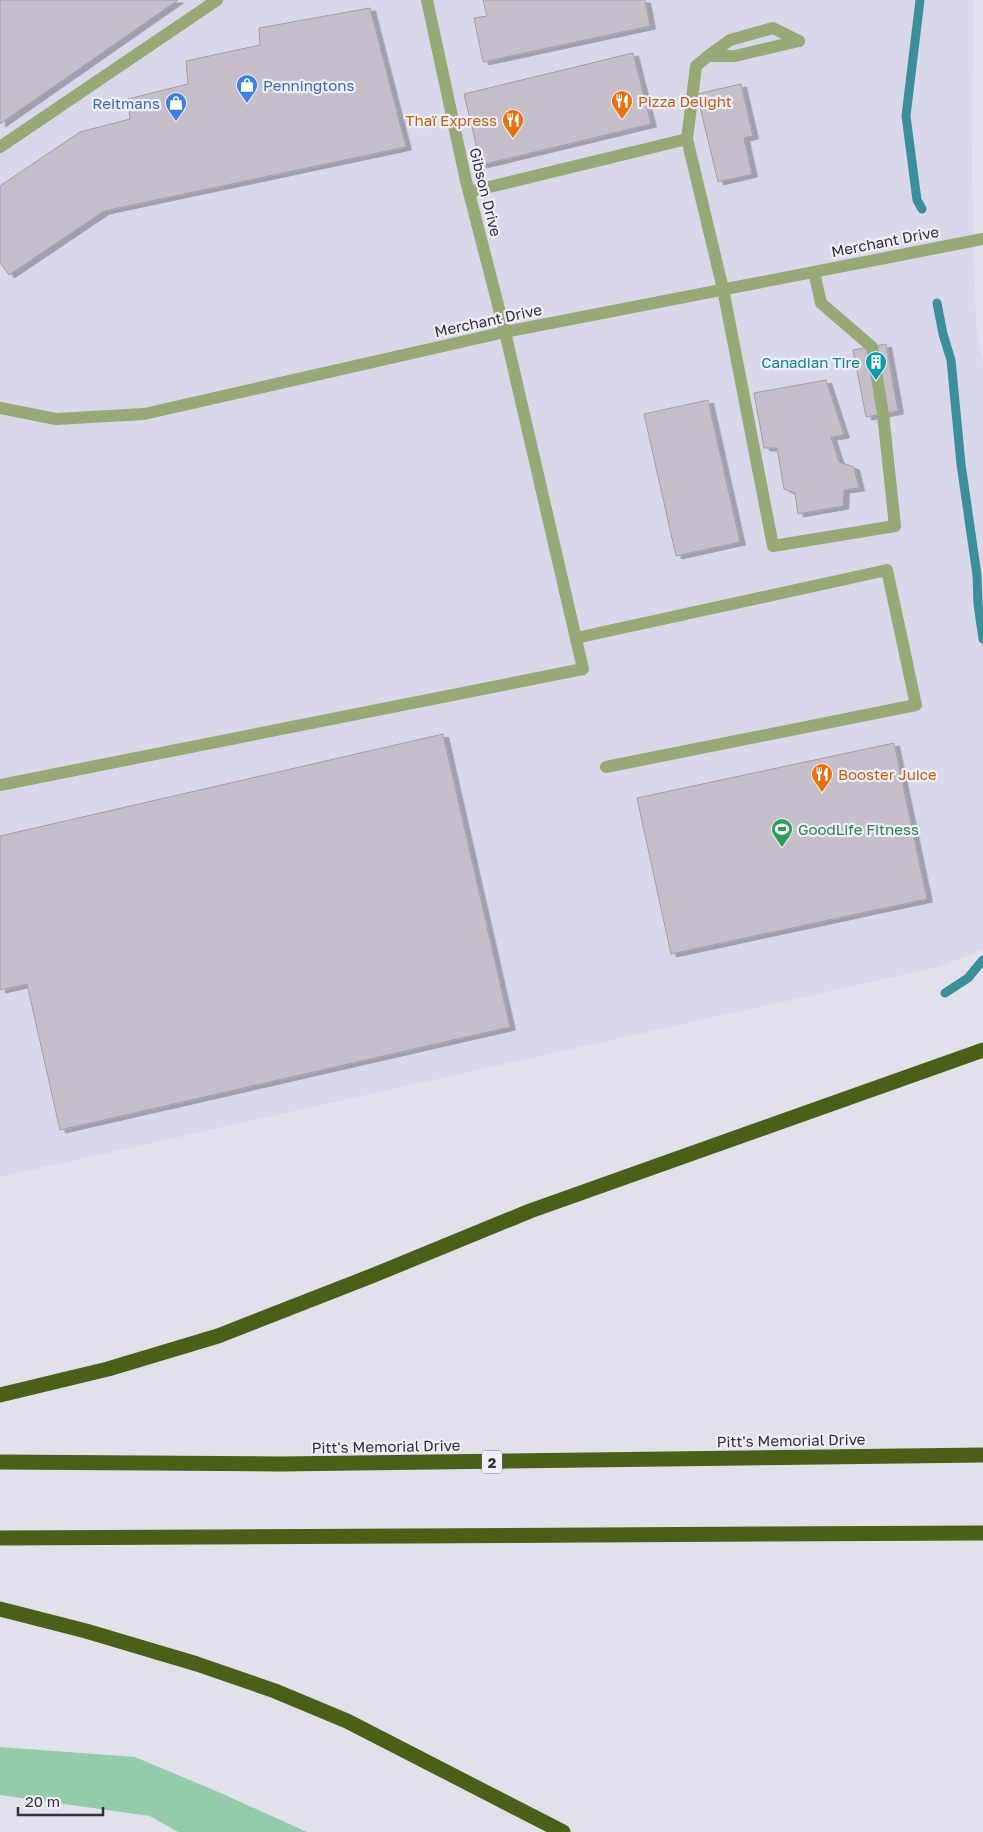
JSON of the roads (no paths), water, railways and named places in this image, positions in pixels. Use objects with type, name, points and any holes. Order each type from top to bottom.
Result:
[{"type":"highway","points":[[0,1395],[108,1369],[218,1336],[530,1211],[979,1050]]},
{"type":"highway","name":"Pitt's Memorial Drive","points":[[0,1462],[280,1464],[983,1455]]},
{"type":"highway","points":[[0,1538],[983,1533]]},
{"type":"highway","points":[[0,1609],[86,1631],[197,1664],[275,1691],[347,1721],[563,1832]]},
{"type":"lane","points":[[0,146],[218,0]]},
{"type":"lane","name":"Gibson Drive","points":[[0,785],[583,669],[505,332],[469,192],[427,0]]},
{"type":"lane","points":[[708,56],[735,56],[799,41],[773,28],[730,40],[708,56],[696,66],[687,139],[723,289],[773,546],[895,526],[883,414],[872,347],[821,303],[814,272]]},
{"type":"lane","points":[[469,192],[687,139]]},
{"type":"lane","name":"Merchant Drive","points":[[0,408],[56,419],[144,414],[505,332],[983,238]]},
{"type":"lane","points":[[576,638],[887,570],[916,705],[606,767]]},
{"type":"waterway","points":[[920,0],[906,116],[917,200],[922,209]]},
{"type":"waterway","points":[[937,303],[943,334],[951,360],[961,464],[977,575],[978,604],[983,639]]},
{"type":"waterway","points":[[945,993],[968,978],[983,960]]},
{"type":"place","name":"Penningtons","points":[[247,104]]},
{"type":"place","name":"Pizza Delight","points":[[622,120]]},
{"type":"place","name":"Reitmans","points":[[176,122]]},
{"type":"place","name":"Thaï Express","points":[[513,139]]},
{"type":"place","name":"Canadian Tire","points":[[876,381]]},
{"type":"place","name":"Booster Juice","points":[[822,793]]},
{"type":"place","name":"GoodLife Fitness","points":[[782,848]]}]
